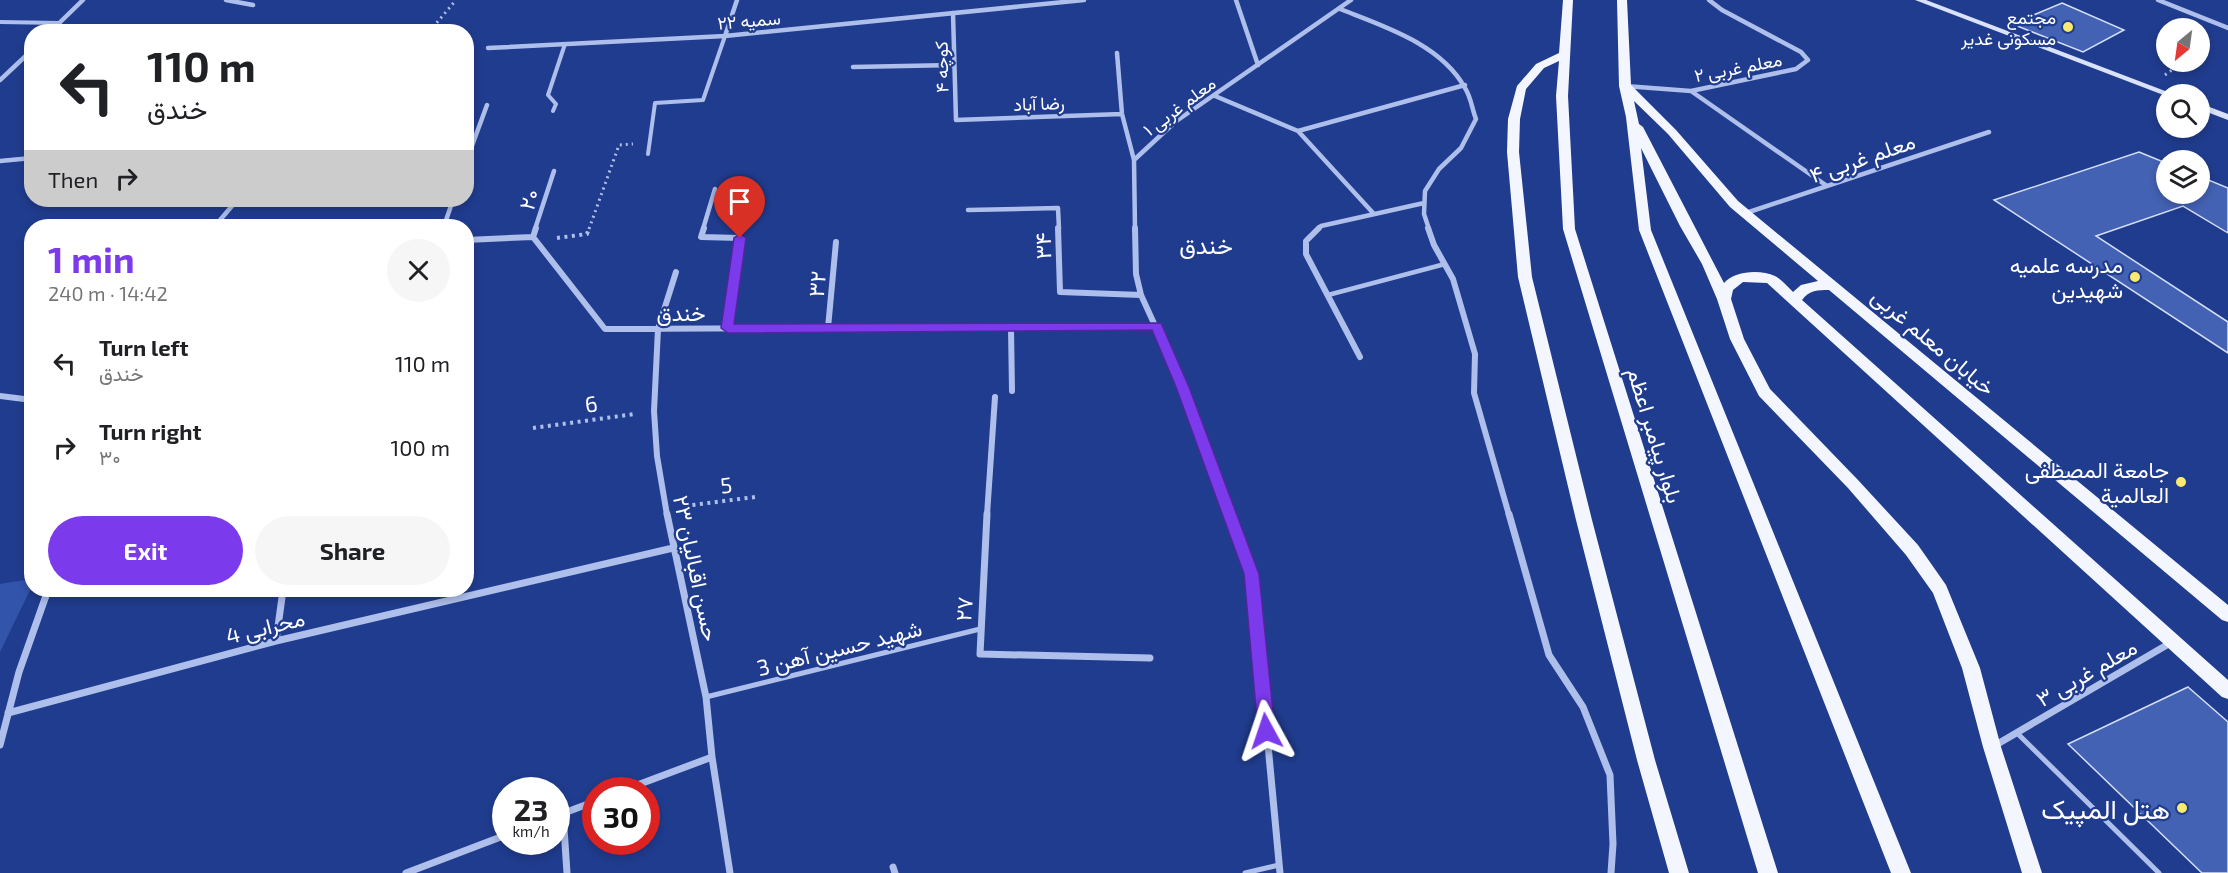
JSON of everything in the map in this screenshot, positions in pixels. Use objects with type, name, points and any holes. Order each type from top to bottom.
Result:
[{"type":"main road","name":"بلوار پیامبر اعظم","points":[[1568,0],[1562,96],[1569,229],[1768,873]]},
{"type":"main road","points":[[1622,0],[1625,86],[1632,117],[1646,230],[1901,873]]},
{"type":"main road","points":[[1564,55],[1540,66],[1521,88],[1514,119],[1513,152],[1525,277],[1584,520],[1646,760],[1679,873]]},
{"type":"main road","name":"خیابان معلم غربی","points":[[1625,86],[1672,132],[1734,204],[2228,615]]},
{"type":"main road","points":[[1632,117],[1686,226],[1709,264],[1724,299],[1737,339],[1764,392],[1875,508],[1912,550],[1940,590],[1971,668],[1992,747],[2032,873]]},
{"type":"main road","points":[[1724,299],[1726,286],[1732,280],[1747,277],[1771,279],[2228,691]]},
{"type":"main road","points":[[1795,301],[1797,295],[1808,288],[1833,286]]},
{"type":"street","points":[[60,23],[83,0]]},
{"type":"street","points":[[226,0],[253,5]]},
{"type":"street","points":[[725,36],[737,0]]},
{"type":"street","name":"سمیه ۲۲","points":[[488,48],[725,36],[1084,0]]},
{"type":"street","points":[[1236,0],[1258,64]]},
{"type":"street","name":"معلم غربی ۱","points":[[1279,869],[1252,574],[1183,387],[1141,295],[1136,274],[1134,160],[1175,122],[1351,0]]},
{"type":"street","name":"معلم غربی ۲","points":[[1625,86],[1690,91],[1796,69],[1808,60],[1802,52],[1722,10],[1709,0]]},
{"type":"street","points":[[1919,0],[2156,89]]},
{"type":"street","points":[[2158,0],[2228,28]]},
{"type":"street","points":[[1340,9],[1389,28],[1439,57],[1465,86],[1476,119],[1461,148],[1439,169],[1425,191],[1424,214],[1434,245],[1453,279],[1475,354],[1474,393],[1549,655],[1583,707],[1610,775],[1613,844],[1611,873]]},
{"type":"street","name":"کوچه ۴","points":[[953,14],[956,120]]},
{"type":"street","points":[[1117,53],[1122,114],[1134,160]]},
{"type":"street","points":[[0,80],[24,58]]},
{"type":"street","points":[[853,67],[954,65]]},
{"type":"street","points":[[1298,130],[1465,86]]},
{"type":"street","points":[[1690,91],[1827,186]]},
{"type":"street","points":[[1215,96],[1298,130],[1374,214]]},
{"type":"street","points":[[474,140],[487,105]]},
{"type":"street","points":[[2210,110],[2228,117]]},
{"type":"street","name":"رضا آباد","points":[[956,120],[1122,114]]},
{"type":"street","name":"معلم غربی ۴","points":[[1746,213],[1989,132]]},
{"type":"street","points":[[0,161],[24,159]]},
{"type":"street","name":"۲۰","points":[[534,239],[554,171]]},
{"type":"street","points":[[715,189],[701,237],[740,238],[728,328]]},
{"type":"street","points":[[1360,357],[1306,254],[1306,241],[1321,226],[1424,203]]},
{"type":"street","points":[[221,219],[231,207]]},
{"type":"street","name":"۳۴","points":[[968,210],[1058,208],[1060,292],[1141,295]]},
{"type":"street","points":[[474,240],[534,239]]},
{"type":"street","name":"خندق","points":[[534,239],[605,329],[1156,326]]},
{"type":"street","name":"۳۲","points":[[828,328],[836,242]]},
{"type":"street","name":"۲۳ حسن اقبالیان","points":[[676,272],[658,328],[654,411],[658,471],[706,696],[712,757],[730,873]]},
{"type":"street","points":[[1011,328],[1012,391]]},
{"type":"street","points":[[0,396],[24,399]]},
{"type":"street","name":"۲۷","points":[[994,397],[980,654],[1150,658]]},
{"type":"street","name":"محرابی 4","points":[[474,595],[673,548]]},
{"type":"street","points":[[0,745],[19,672],[46,597]]},
{"type":"street","points":[[276,641],[282,597]]},
{"type":"street","name":"محرابی 4","points":[[8,713],[276,641],[464,597]]},
{"type":"street","name":"معلم غربی ۳","points":[[1992,747],[2173,642]]},
{"type":"street","points":[[659,777],[712,757]]},
{"type":"street","points":[[406,873],[492,840]]},
{"type":"street","points":[[565,855],[567,873]]},
{"type":"lane","points":[[0,22],[60,23]]},
{"type":"lane","points":[[648,154],[655,103],[703,100],[725,36]]},
{"type":"lane","points":[[554,111],[556,104],[548,95],[565,44]]},
{"type":"lane","points":[[1328,295],[1445,264]]},
{"type":"lane","name":"شهید حسین آهن 3","points":[[706,696],[980,629]]},
{"type":"lane","points":[[2017,733],[2159,873]]},
{"type":"lane","points":[[1245,873],[1279,869]]},
{"type":"path","points":[[436,24],[456,0]]},
{"type":"path","points":[[534,239],[587,234],[619,145],[650,143]]},
{"type":"path","name":"6","points":[[533,428],[654,411]]},
{"type":"path","name":"5","points":[[665,509],[755,497]]},
{"type":"shaded area","points":[[24,580],[24,597],[27,597],[0,652],[0,584]]},
{"type":"building","name":"مجتمع مسکونی غدیر","points":[[2062,3],[2124,30],[2083,52],[2012,24]]},
{"type":"building","name":"مدرسه علمیه شهیدین","points":[[2139,152],[2156,159],[2156,204],[2210,204],[2210,181],[2228,188],[2228,233],[2183,206],[2096,236],[2228,322],[2228,353],[1994,200]]},
{"type":"building","name":"هتل المپیک","points":[[2188,687],[2228,722],[2228,873],[2202,873],[2068,744]]},
{"type":"place","name":"مجتمع مسکونی غدیر","points":[[2068,27]]},
{"type":"place","name":"مدرسه علمیه شهیدین","points":[[2135,277]]},
{"type":"place","name":"جامعة المصطفی العالمیة","points":[[2181,482]]},
{"type":"place","name":"هتل المپیک","points":[[2182,808]]},
{"type":"district","name":"خندق","points":[[1206,244]]},
{"type":"route","points":[[740,238],[728,328],[1156,326],[1183,387],[1252,574],[1266,731]]}]
